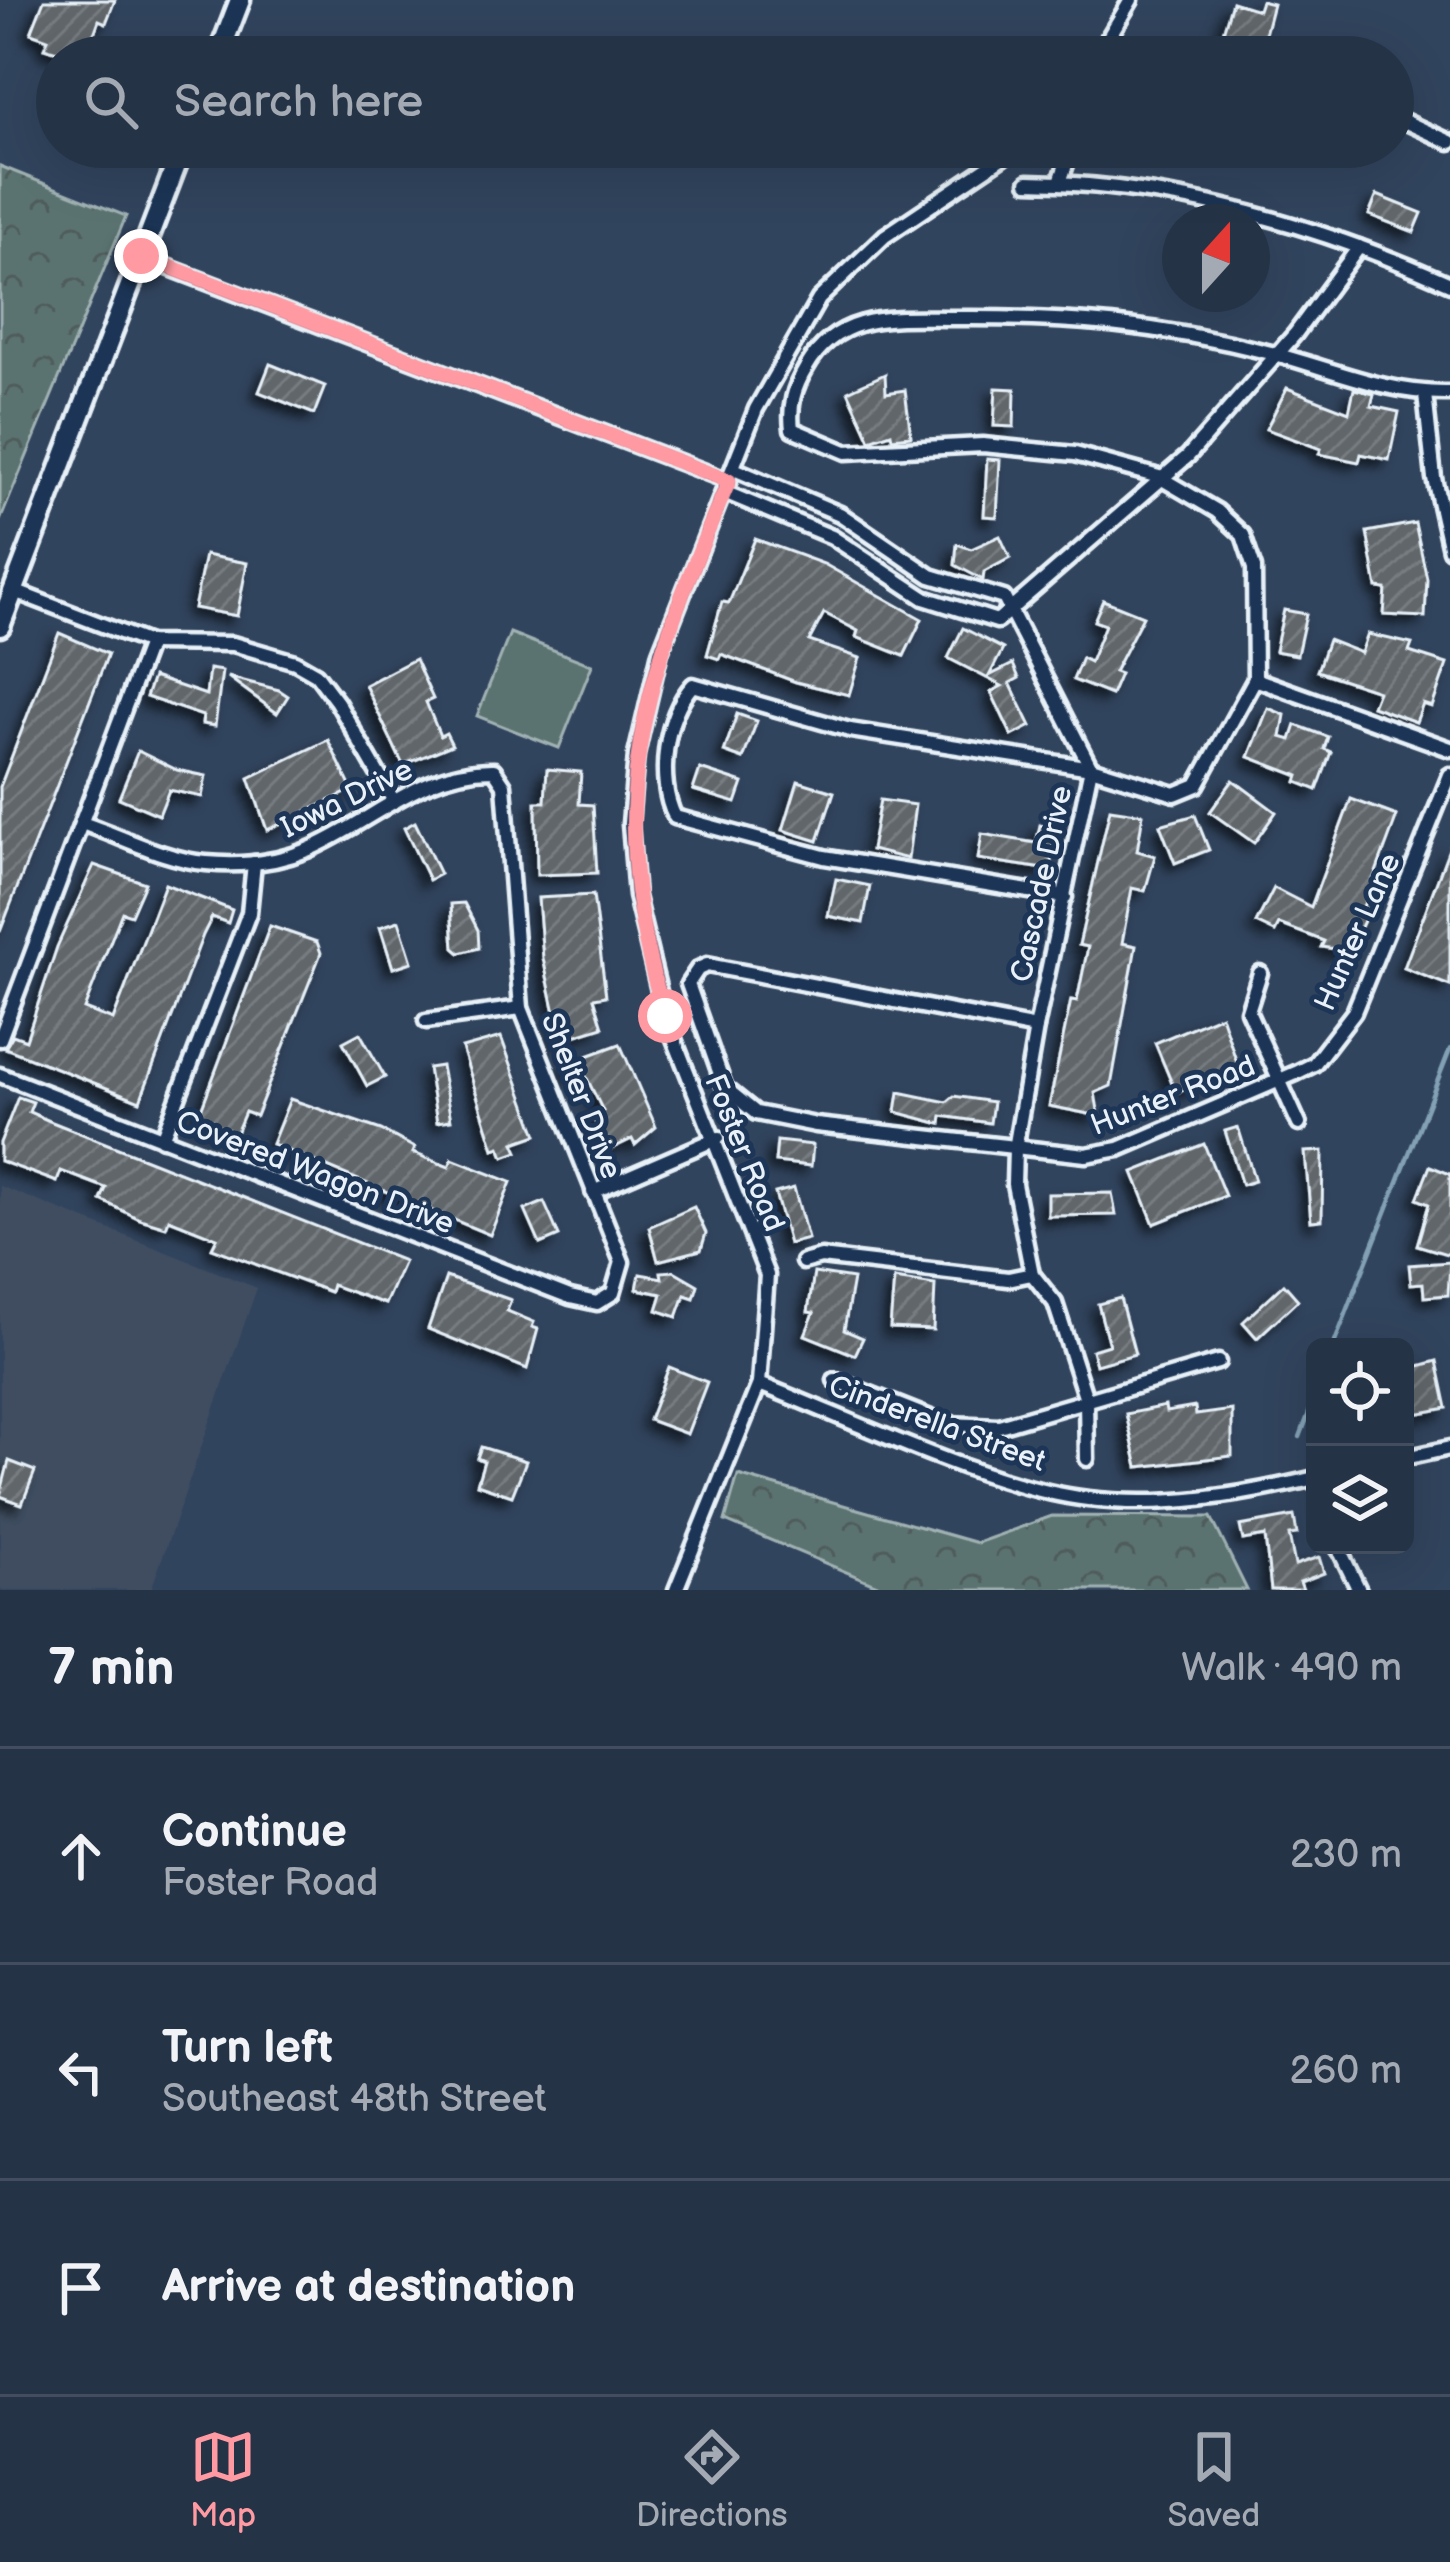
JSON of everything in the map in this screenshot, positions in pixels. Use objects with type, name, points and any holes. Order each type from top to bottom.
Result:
[{"type":"main road","points":[[226,36],[240,0]]},
{"type":"main road","points":[[0,626],[175,168]]},
{"type":"street","points":[[1110,36],[1131,0]]},
{"type":"street","points":[[1414,126],[1450,142]]},
{"type":"street","name":"Foster Road","points":[[676,1590],[759,1384],[767,1275],[718,1138],[692,1088],[648,960],[630,824],[636,755],[660,652],[756,409],[820,298],[885,236],[987,168]]},
{"type":"street","points":[[1060,182],[1065,168]]},
{"type":"street","points":[[1028,182],[1208,202],[1359,247],[1450,284]]},
{"type":"street","points":[[729,481],[832,537],[924,598],[998,621],[1188,456],[1359,247]]},
{"type":"street","points":[[141,256],[729,481],[840,514],[931,576],[1004,598],[1011,612]]},
{"type":"street","points":[[1065,897],[824,857],[676,817],[664,777],[680,699],[694,685],[850,730],[1091,767],[1174,794],[1197,785],[1256,680],[1253,568],[1243,535],[1193,493],[1159,477],[1030,447],[846,452],[792,429],[790,411],[810,361],[836,331],[872,319],[1092,318],[1275,354],[1425,394],[1450,393]]},
{"type":"street","points":[[1425,394],[1434,478],[1450,550]]},
{"type":"street","points":[[14,591],[148,643],[232,644],[266,651],[316,674],[392,798]]},
{"type":"street","name":"Cascade Drive","points":[[1011,612],[1091,767],[1036,1028],[1015,1149],[1014,1184],[1032,1274],[1054,1303],[1087,1399],[1088,1459]]},
{"type":"street","points":[[0,1040],[148,643]]},
{"type":"street","points":[[1256,680],[1450,748]]},
{"type":"street","name":"Iowa Drive","points":[[82,823],[202,863],[254,863],[305,851],[392,798],[476,770],[494,770]]},
{"type":"street","name":"Shelter Drive","points":[[494,770],[504,785],[521,1008],[622,1262],[613,1293]]},
{"type":"street","name":"Hunter Lane","points":[[1277,1082],[1314,1064],[1354,1012],[1450,775]]},
{"type":"street","points":[[162,1139],[249,913],[254,863]]},
{"type":"street","name":"Hunter Road","points":[[1036,1028],[707,965],[692,975],[689,997],[725,1088],[742,1106],[817,1125],[1015,1149],[1102,1154],[1277,1082]]},
{"type":"street","points":[[1260,974],[1248,1012],[1299,1124]]},
{"type":"street","points":[[426,1022],[521,1008]]},
{"type":"street","name":"Covered Wagon Drive","points":[[0,1075],[570,1297],[597,1303],[613,1293]]},
{"type":"street","points":[[593,1192],[718,1138]]},
{"type":"street","points":[[803,1262],[821,1257],[1008,1279],[1032,1274]]},
{"type":"street","points":[[835,1380],[946,1424],[999,1426],[1218,1362]]},
{"type":"street","name":"Cinderella Street","points":[[759,1384],[1010,1480],[1084,1499],[1162,1503],[1246,1495],[1306,1480]]},
{"type":"street","points":[[1414,1456],[1450,1448]]},
{"type":"street","points":[[1341,1554],[1359,1590]]},
{"type":"shaded area","points":[[0,1186],[257,1288],[151,1590],[0,1590]]},
{"type":"green space","points":[[0,166],[126,216],[0,521]]},
{"type":"green space","points":[[510,633],[592,665],[559,748],[477,716]]},
{"type":"green space","points":[[738,1475],[977,1543],[1052,1516],[1211,1517],[1247,1590],[889,1590],[725,1521]]},
{"type":"building","points":[[44,0],[115,0],[106,23],[99,20],[93,36],[31,33]]},
{"type":"building","points":[[1261,1],[1273,4],[1265,36],[1222,36],[1232,2],[1258,10]]},
{"type":"building","points":[[1377,195],[1422,213],[1414,232],[1369,215]]},
{"type":"building","points":[[270,364],[325,386],[314,414],[259,392]]},
{"type":"building","points":[[885,374],[886,393],[905,390],[911,436],[892,438],[891,433],[870,440],[848,391]]},
{"type":"building","points":[[996,388],[1015,389],[1014,427],[994,426]]},
{"type":"building","points":[[1287,388],[1349,412],[1354,389],[1374,394],[1371,406],[1399,412],[1389,460],[1361,454],[1359,462],[1319,454],[1321,449],[1266,429]]},
{"type":"building","points":[[987,459],[1000,460],[997,517],[984,516]]},
{"type":"building","points":[[1415,523],[1427,579],[1425,617],[1384,615],[1386,589],[1377,588],[1367,532]]},
{"type":"building","points":[[1000,536],[1010,558],[984,572],[983,580],[955,565],[957,544],[971,549]]},
{"type":"building","points":[[755,539],[824,564],[922,619],[904,656],[856,637],[858,631],[824,613],[809,641],[860,658],[849,695],[796,682],[721,654],[719,659],[707,655],[722,602],[729,603]]},
{"type":"building","points":[[205,555],[247,563],[237,616],[194,608]]},
{"type":"building","points":[[1103,600],[1143,616],[1114,672],[1120,674],[1111,695],[1073,680],[1082,658],[1090,662],[1105,625],[1094,621]]},
{"type":"building","points":[[1284,610],[1306,614],[1297,655],[1275,651]]},
{"type":"building","points":[[963,628],[1003,649],[989,676],[1013,664],[1019,678],[1010,683],[1031,726],[1012,736],[991,692],[1002,686],[948,658]]},
{"type":"building","points":[[59,633],[108,654],[0,932],[0,787]]},
{"type":"building","points":[[1368,634],[1412,644],[1409,652],[1447,664],[1432,707],[1423,704],[1416,722],[1372,706],[1378,691],[1317,671],[1328,640],[1361,653]]},
{"type":"building","points":[[415,659],[433,699],[426,702],[440,736],[446,733],[452,745],[403,765],[365,685]]},
{"type":"building","points":[[209,669],[222,671],[215,726],[202,724],[203,716],[146,697],[153,677],[206,695]]},
{"type":"building","points":[[228,677],[279,690],[288,696],[277,713]]},
{"type":"building","points":[[1268,708],[1285,715],[1281,737],[1291,740],[1296,725],[1328,737],[1324,749],[1331,752],[1317,790],[1297,782],[1299,776],[1249,757]]},
{"type":"building","points":[[737,714],[757,721],[743,759],[724,752]]},
{"type":"building","points":[[328,740],[352,790],[267,830],[249,778]]},
{"type":"building","points":[[138,751],[177,770],[206,776],[202,797],[169,790],[159,815],[119,798]]},
{"type":"building","points":[[547,769],[581,772],[579,804],[593,805],[597,873],[537,875],[536,802],[545,802]]},
{"type":"building","points":[[700,769],[743,783],[736,803],[693,790]]},
{"type":"building","points":[[1233,780],[1276,812],[1254,843],[1210,812]]},
{"type":"building","points":[[798,781],[834,792],[818,841],[783,830]]},
{"type":"building","points":[[1351,799],[1397,816],[1363,907],[1369,910],[1350,951],[1321,947],[1324,941],[1279,924],[1275,932],[1256,923],[1274,888],[1311,907]]},
{"type":"building","points":[[880,800],[915,805],[908,859],[871,850]]},
{"type":"building","points":[[1110,809],[1143,814],[1137,851],[1155,856],[1145,891],[1132,888],[1122,943],[1136,946],[1111,1086],[1095,1093],[1099,1116],[1049,1106],[1071,1000],[1077,1001],[1088,947],[1079,945]]},
{"type":"building","points":[[1195,815],[1209,850],[1175,863],[1160,825]]},
{"type":"building","points":[[415,822],[440,874],[429,880],[404,828]]},
{"type":"building","points":[[1040,825],[1055,829],[1050,870],[978,859],[982,834],[1036,843]]},
{"type":"building","points":[[1450,846],[1450,986],[1404,968]]},
{"type":"building","points":[[94,865],[145,883],[131,915],[122,912],[84,1009],[113,1020],[165,884],[232,910],[228,923],[212,917],[203,935],[140,1101],[5,1048],[13,1035],[26,1040],[57,947]]},
{"type":"building","points":[[836,879],[870,886],[863,923],[828,916]]},
{"type":"building","points":[[593,895],[606,996],[594,998],[603,1027],[561,1040],[543,958],[538,898]]},
{"type":"building","points":[[464,903],[478,930],[479,948],[460,953],[454,948],[451,904]]},
{"type":"building","points":[[399,921],[412,962],[393,968],[380,927]]},
{"type":"building","points":[[270,926],[317,942],[321,953],[256,1116],[245,1112],[236,1133],[198,1118]]},
{"type":"building","points":[[1221,1015],[1239,1069],[1176,1093],[1155,1043]]},
{"type":"building","points":[[360,1033],[385,1077],[367,1086],[343,1042]]},
{"type":"building","points":[[501,1037],[537,1135],[514,1143],[518,1152],[504,1157],[500,1147],[494,1149],[462,1048]]},
{"type":"building","points":[[620,1044],[656,1127],[635,1145],[632,1139],[609,1150],[592,1116],[603,1111],[583,1070],[572,1074],[568,1063]]},
{"type":"building","points":[[441,1066],[451,1120],[437,1122],[428,1068]]},
{"type":"building","points":[[899,1092],[947,1102],[954,1096],[993,1102],[990,1123],[942,1116],[941,1124],[896,1112]]},
{"type":"building","points":[[18,1097],[33,1102],[29,1112],[52,1122],[404,1261],[385,1304],[332,1285],[330,1292],[212,1248],[217,1238],[169,1219],[166,1227],[140,1219],[101,1200],[106,1188],[61,1171],[57,1182],[0,1161],[0,1143]]},
{"type":"building","points":[[290,1099],[381,1130],[415,1148],[413,1153],[449,1167],[452,1159],[511,1182],[490,1235],[272,1144]]},
{"type":"building","points":[[1238,1127],[1255,1181],[1242,1185],[1225,1131]]},
{"type":"building","points":[[777,1141],[813,1145],[811,1166],[775,1162]]},
{"type":"building","points":[[1204,1144],[1225,1196],[1154,1224],[1133,1172]]},
{"type":"building","points":[[1323,1151],[1322,1220],[1311,1221],[1305,1152]]},
{"type":"building","points":[[1430,1166],[1450,1174],[1450,1255],[1417,1245],[1429,1204],[1417,1199]]},
{"type":"building","points":[[794,1188],[808,1239],[789,1244],[775,1193]]},
{"type":"building","points":[[1112,1193],[1116,1215],[1048,1216],[1048,1194]]},
{"type":"building","points":[[544,1202],[559,1236],[540,1244],[525,1210]]},
{"type":"building","points":[[694,1207],[706,1233],[701,1250],[658,1261],[649,1227]]},
{"type":"building","points":[[1450,1262],[1448,1295],[1424,1297],[1423,1283],[1411,1284],[1409,1265]]},
{"type":"building","points":[[674,1271],[698,1285],[694,1298],[685,1295],[677,1317],[657,1310],[662,1294],[637,1289],[640,1274],[662,1278],[661,1272]]},
{"type":"building","points":[[814,1273],[853,1279],[844,1330],[863,1338],[855,1355],[805,1335],[814,1313],[808,1312]]},
{"type":"building","points":[[446,1277],[511,1300],[507,1311],[534,1322],[532,1327],[538,1329],[527,1369],[428,1329]]},
{"type":"building","points":[[894,1279],[935,1285],[933,1330],[890,1328]]},
{"type":"building","points":[[1284,1284],[1298,1300],[1257,1338],[1243,1322]]},
{"type":"building","points":[[1120,1298],[1135,1354],[1096,1365],[1092,1350],[1109,1345],[1098,1304]]},
{"type":"building","points":[[1437,1361],[1447,1408],[1414,1414],[1414,1367]]},
{"type":"building","points":[[669,1367],[707,1382],[687,1434],[649,1420]]},
{"type":"building","points":[[1165,1406],[1166,1412],[1195,1407],[1196,1415],[1232,1410],[1232,1456],[1138,1467],[1126,1414]]},
{"type":"building","points":[[481,1447],[526,1461],[512,1496],[477,1484],[484,1461],[477,1458]]},
{"type":"building","points":[[9,1461],[35,1471],[22,1504],[0,1496]]},
{"type":"building","points":[[1294,1516],[1297,1534],[1289,1535],[1295,1565],[1319,1557],[1324,1573],[1300,1582],[1303,1590],[1271,1590],[1265,1536],[1243,1540],[1240,1526]]},
{"type":"waterway","points":[[1337,1338],[1450,1049]]},
{"type":"waterway","points":[[1300,1437],[1306,1421]]},
{"type":"route","points":[[141,256],[729,481],[660,652],[636,755],[630,824],[636,896],[665,1016]]}]
